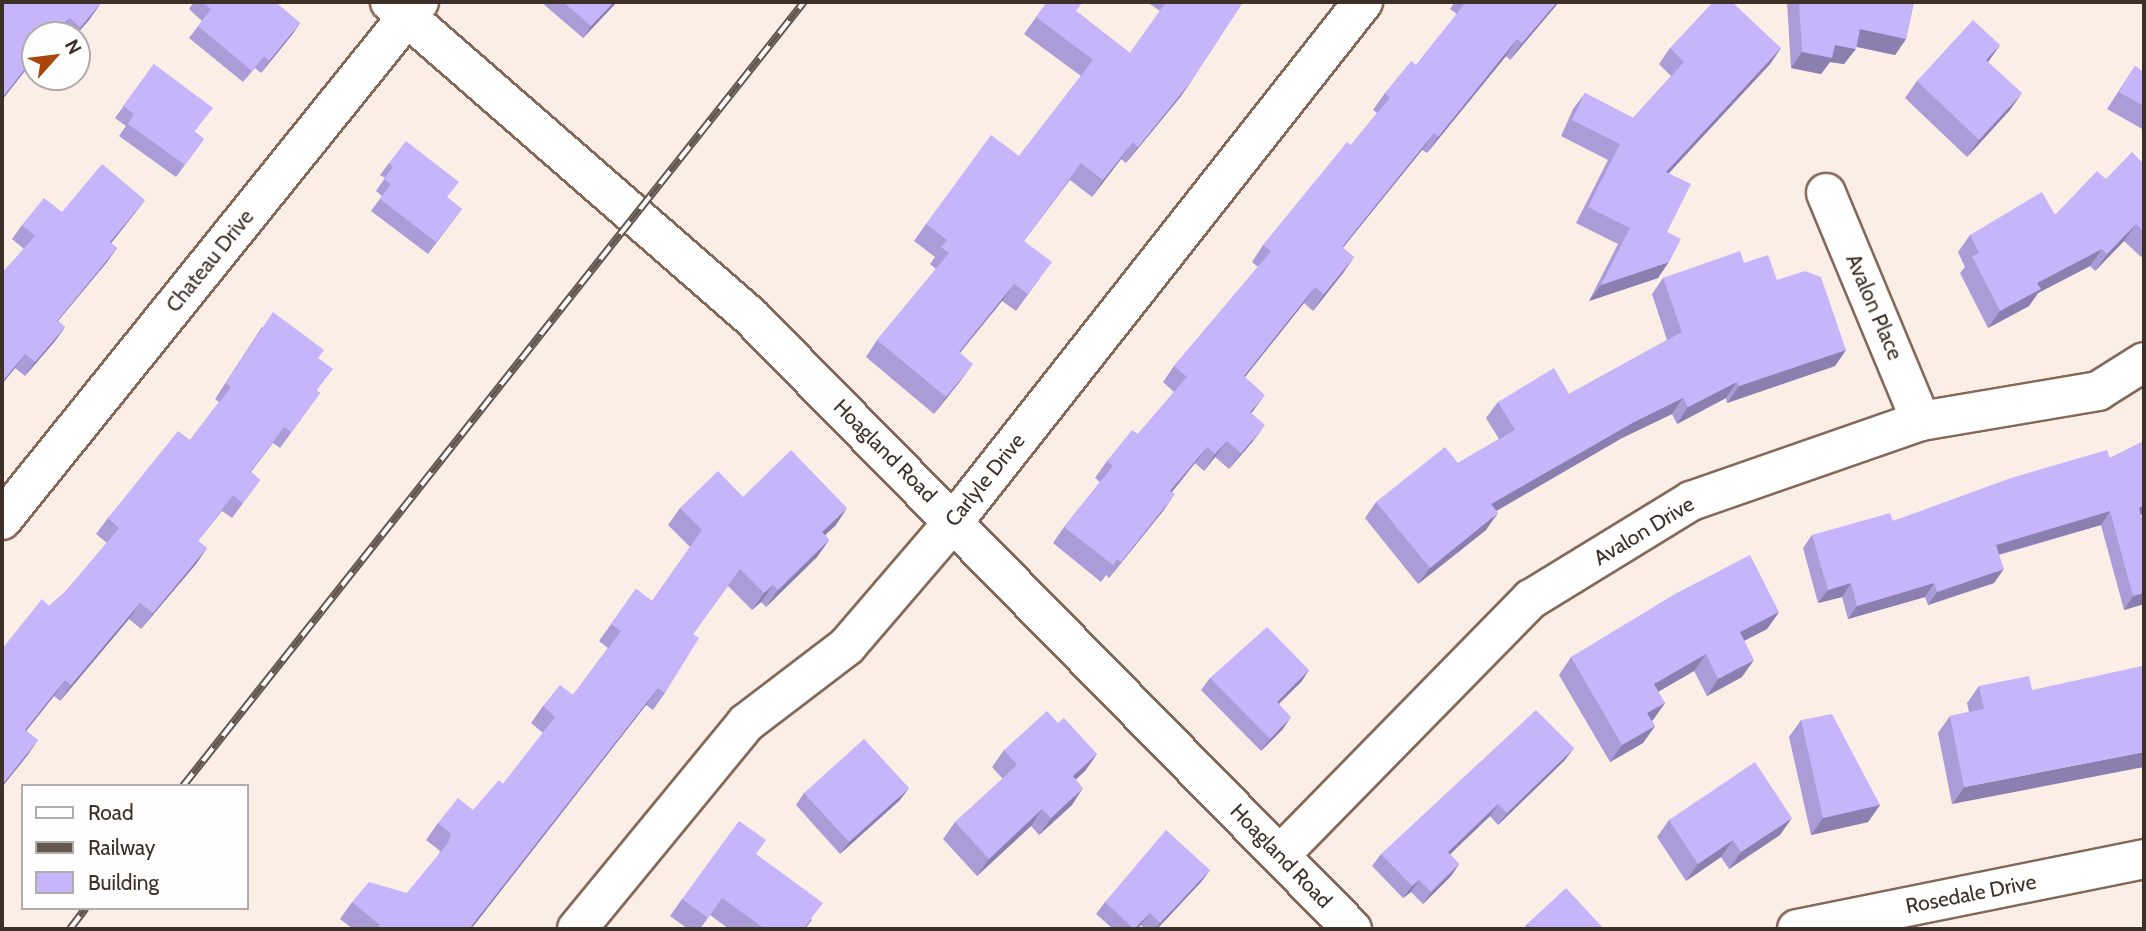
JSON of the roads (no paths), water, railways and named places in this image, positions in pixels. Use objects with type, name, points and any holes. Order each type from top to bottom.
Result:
[{"type":"street","name":"Carlyle Drive","points":[[577,929],[746,723],[847,646],[954,521],[1363,2]]},
{"type":"street","name":"Hoagland Road","points":[[405,7],[750,316],[1352,929]]},
{"type":"street","name":"Chateau Drive","points":[[2,520],[405,7]]},
{"type":"street","name":"Avalon Place","points":[[1826,193],[1922,421]]},
{"type":"street","name":"Avalon Drive","points":[[1280,855],[1531,599],[1691,501],[1922,421],[2098,391],[2144,362]]},
{"type":"street","name":"Rosedale Drive","points":[[1797,929],[2144,859]]},
{"type":"railway","points":[[185,784],[804,2]]},
{"type":"railway","points":[[70,929],[84,910]]}]
